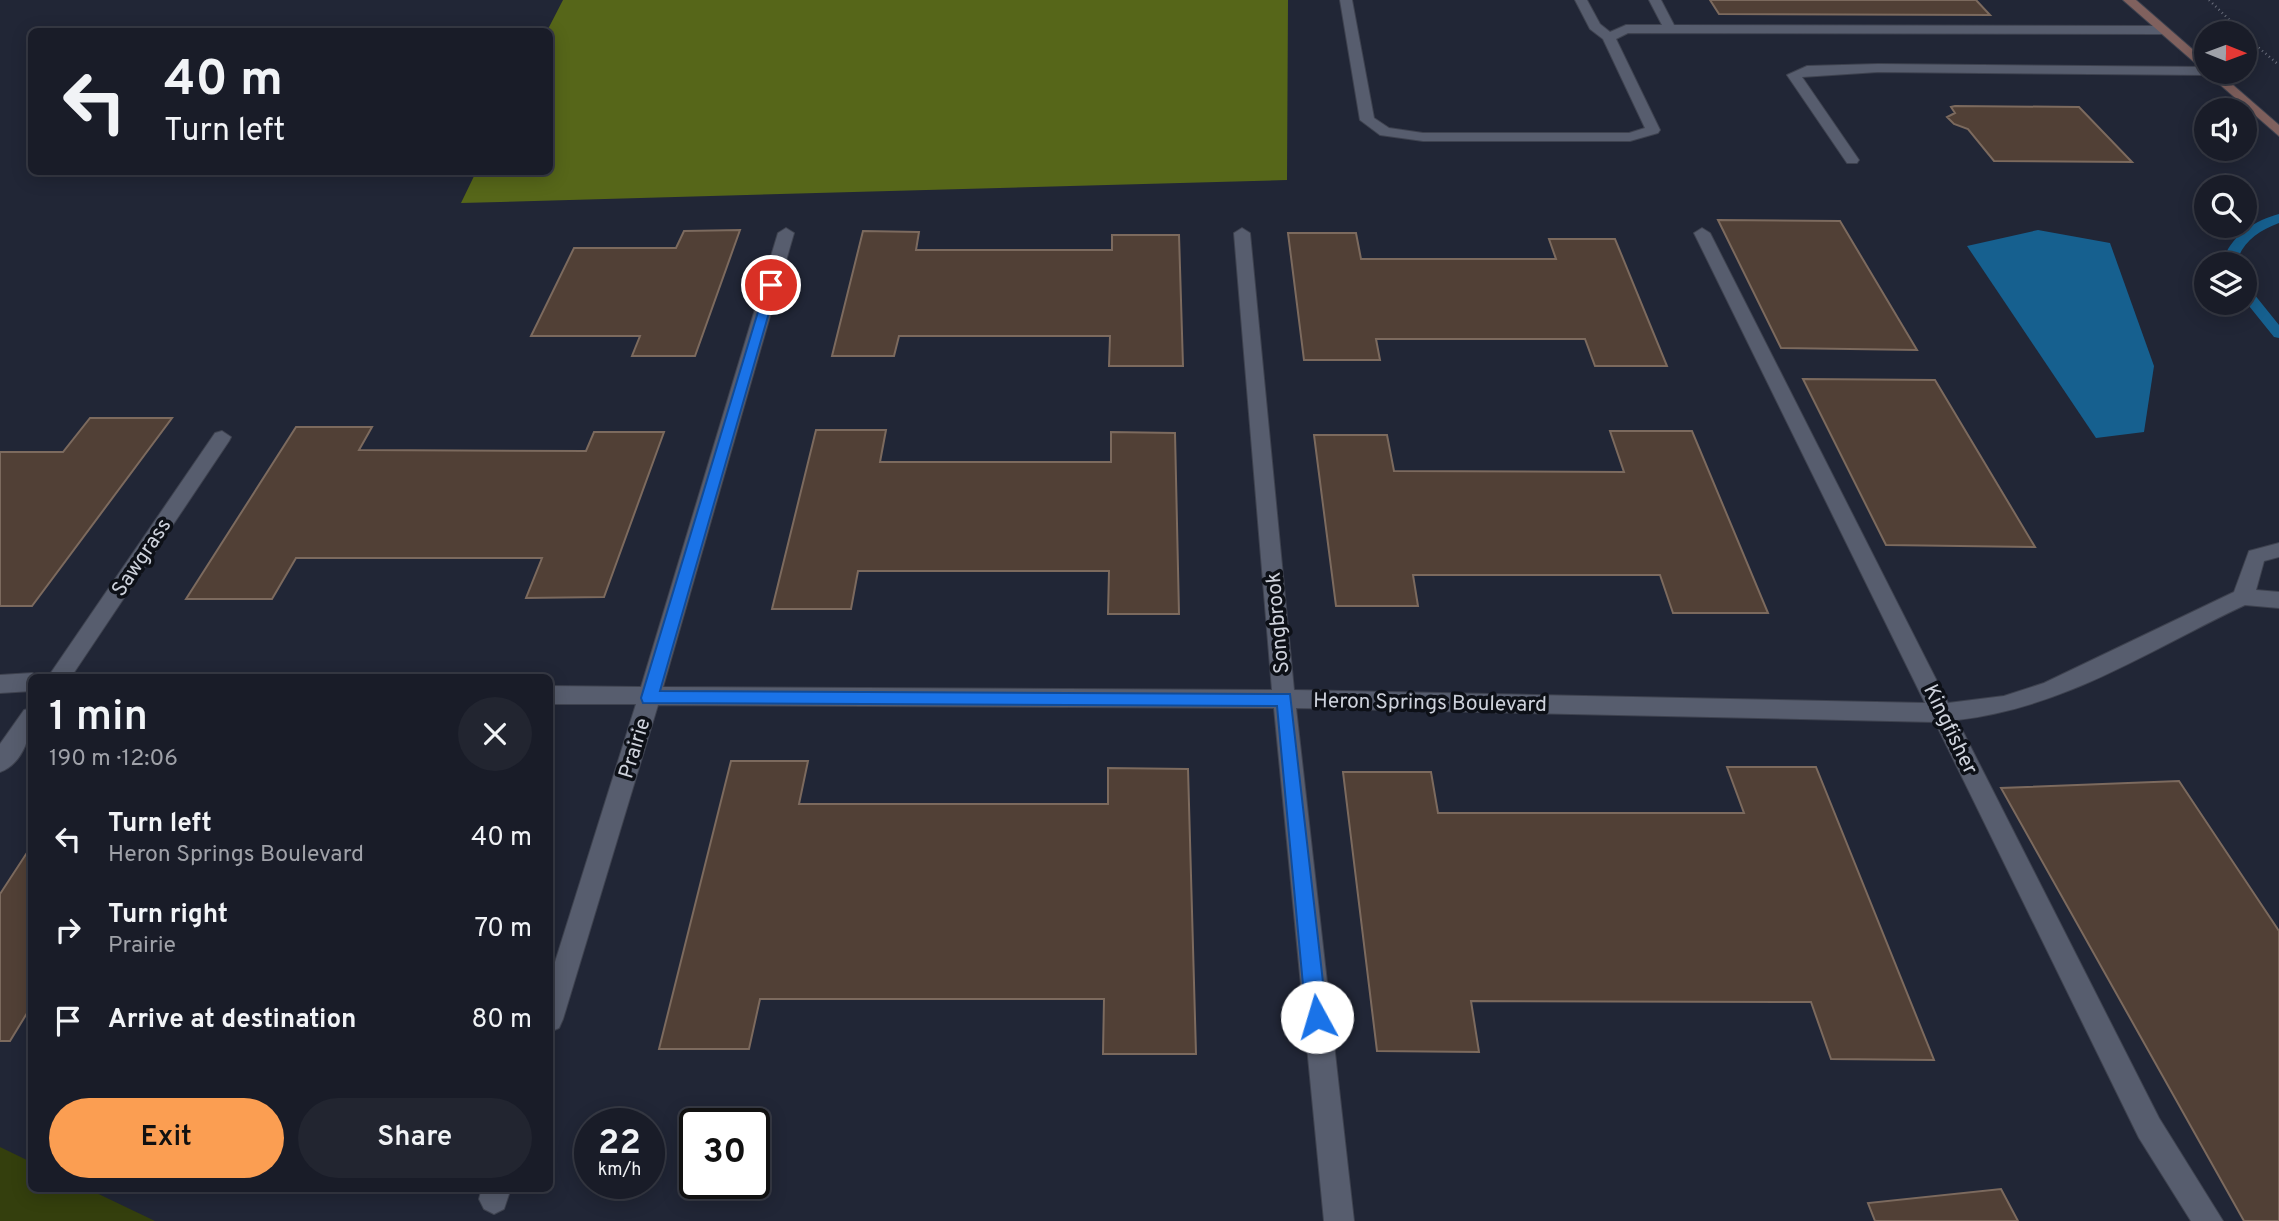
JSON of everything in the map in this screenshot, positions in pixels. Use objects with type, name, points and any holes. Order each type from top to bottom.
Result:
[{"type":"main road","points":[[2129,0],[2194,58]]},
{"type":"main road","points":[[2224,84],[2279,132]]},
{"type":"street","points":[[1346,0],[1367,120],[1385,132],[1423,137],[1630,137],[1653,130],[1609,37],[1595,26],[1581,0]]},
{"type":"street","points":[[1655,0],[1669,27]]},
{"type":"street","points":[[1609,37],[1626,29],[1669,27],[1983,32],[2163,30]]},
{"type":"street","points":[[1852,160],[1794,75],[1807,70],[1878,68],[2194,70]]},
{"type":"street","name":"Prairie","points":[[553,1010],[649,698],[786,233]]},
{"type":"street","name":"Songbrook","points":[[1242,233],[1284,699],[1339,1221]]},
{"type":"street","name":"Kingfisher","points":[[1702,233],[2149,1128],[2208,1221]]},
{"type":"street","name":"Sawgrass","points":[[61,674],[222,436]]},
{"type":"street","points":[[2243,597],[2256,556],[2279,550]]},
{"type":"street","name":"Heron Springs Boulevard","points":[[553,695],[649,698],[1284,699],[1944,713],[2021,700],[2114,663],[2182,624],[2243,597],[2279,600]]},
{"type":"street","points":[[0,684],[28,682]]},
{"type":"street","points":[[0,762],[28,723]]},
{"type":"path","points":[[2209,0],[2231,21]]},
{"type":"path","points":[[2258,46],[2279,65]]},
{"type":"green space","points":[[563,0],[1288,0],[1287,180],[461,203],[475,175],[553,175],[553,28],[549,28]]},
{"type":"green space","points":[[0,1147],[28,1161],[28,1192],[94,1192],[155,1221],[0,1221]]},
{"type":"water","points":[[2038,230],[2110,243],[2154,366],[2144,432],[2096,438],[1967,246]]},
{"type":"building","points":[[1710,0],[1976,0],[1990,15],[1719,14]]},
{"type":"building","points":[[1951,107],[2079,107],[2132,162],[1994,161],[1968,129],[1954,124],[1947,117],[1955,113]]},
{"type":"building","points":[[1718,220],[1840,221],[1917,350],[1781,348]]},
{"type":"building","points":[[740,230],[695,356],[632,356],[640,336],[531,336],[574,248],[676,248],[684,231]]},
{"type":"building","points":[[863,231],[919,232],[916,250],[1112,250],[1112,235],[1179,235],[1183,366],[1109,366],[1110,336],[899,336],[894,356],[832,356]]},
{"type":"building","points":[[1288,233],[1356,233],[1361,259],[1556,259],[1549,239],[1615,239],[1667,366],[1595,366],[1585,339],[1376,339],[1380,360],[1304,360]]},
{"type":"building","points":[[1803,379],[1935,380],[2035,547],[1886,545]]},
{"type":"building","points":[[90,418],[172,418],[32,606],[0,606],[0,452],[63,452]]},
{"type":"building","points":[[296,427],[372,427],[359,450],[586,451],[594,432],[664,432],[604,597],[526,598],[542,558],[296,558],[272,599],[186,599]]},
{"type":"building","points":[[816,430],[886,430],[880,462],[1111,462],[1111,432],[1175,433],[1179,614],[1108,614],[1109,571],[858,571],[851,609],[772,609]]},
{"type":"building","points":[[1610,431],[1692,431],[1768,613],[1673,613],[1660,575],[1413,575],[1418,606],[1336,606],[1314,435],[1387,435],[1394,471],[1624,472]]},
{"type":"building","points":[[731,761],[808,761],[799,804],[1108,804],[1108,768],[1188,769],[1196,1054],[1103,1054],[1104,999],[760,999],[749,1049],[659,1049]]},
{"type":"building","points":[[1727,767],[1816,767],[1934,1060],[1831,1059],[1811,1002],[1471,1001],[1479,1052],[1377,1051],[1343,772],[1431,772],[1438,813],[1744,813]]},
{"type":"building","points":[[2179,781],[2279,931],[2279,1221],[2244,1221],[2001,788]]},
{"type":"building","points":[[28,851],[28,1012],[10,1041],[0,1041],[0,894]]},
{"type":"building","points":[[2001,1189],[2018,1221],[1875,1221],[1868,1203]]},
{"type":"waterway","points":[[2232,252],[2255,229],[2279,218]]},
{"type":"waterway","points":[[2257,307],[2279,334]]},
{"type":"route","points":[[771,285],[649,698],[1284,699],[1317,1017]]}]
